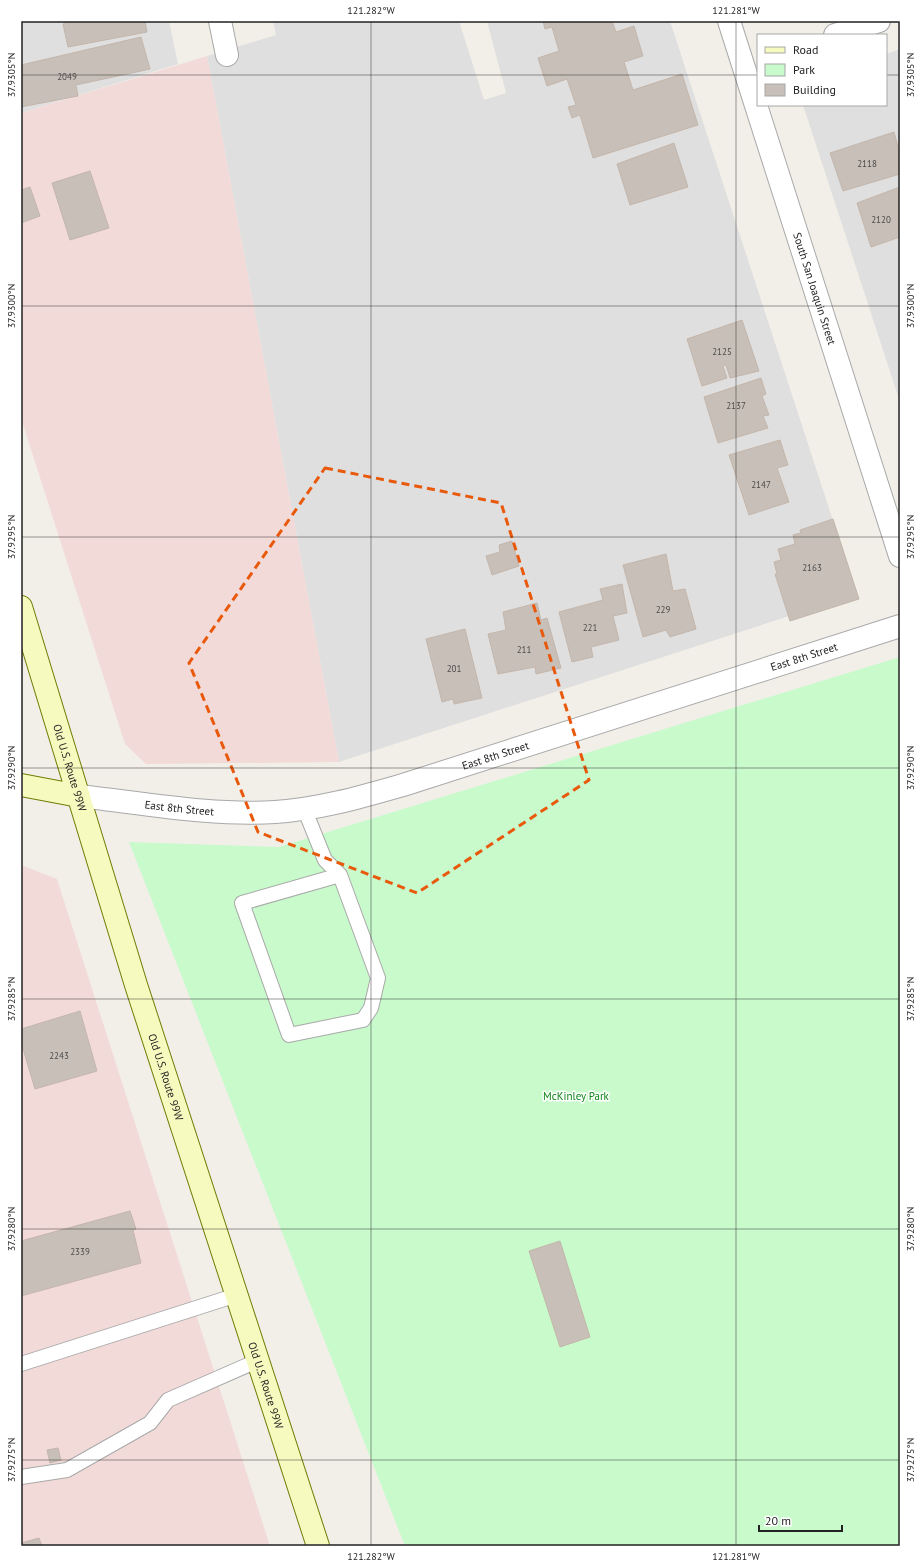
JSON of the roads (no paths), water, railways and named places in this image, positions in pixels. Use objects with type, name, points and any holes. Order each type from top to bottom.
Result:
[{"type":"main road","name":"Old U.S. Route 99W","points":[[22,616],[79,796],[136,985],[318,1546]]},
{"type":"main road","points":[[21,785],[79,796]]},
{"type":"street","points":[[220,21],[228,55]]},
{"type":"street","name":"South San Joaquin Street","points":[[730,21],[750,62],[757,85]]},
{"type":"street","points":[[838,34],[879,21]]},
{"type":"street","name":"South San Joaquin Street","points":[[763,106],[900,556]]},
{"type":"street","name":"East 8th Street","points":[[79,796],[223,812],[276,812],[337,804],[403,785],[900,626]]},
{"type":"lane","points":[[304,808],[325,860],[340,875],[378,978],[371,1008],[363,1020],[289,1035],[242,903],[340,875]]},
{"type":"lane","points":[[21,1364],[237,1295]]},
{"type":"lane","points":[[21,1477],[67,1470],[150,1423],[168,1400],[258,1361]]},
{"type":"park label","name":"McKinley Park","points":[[576,1096]]}]
